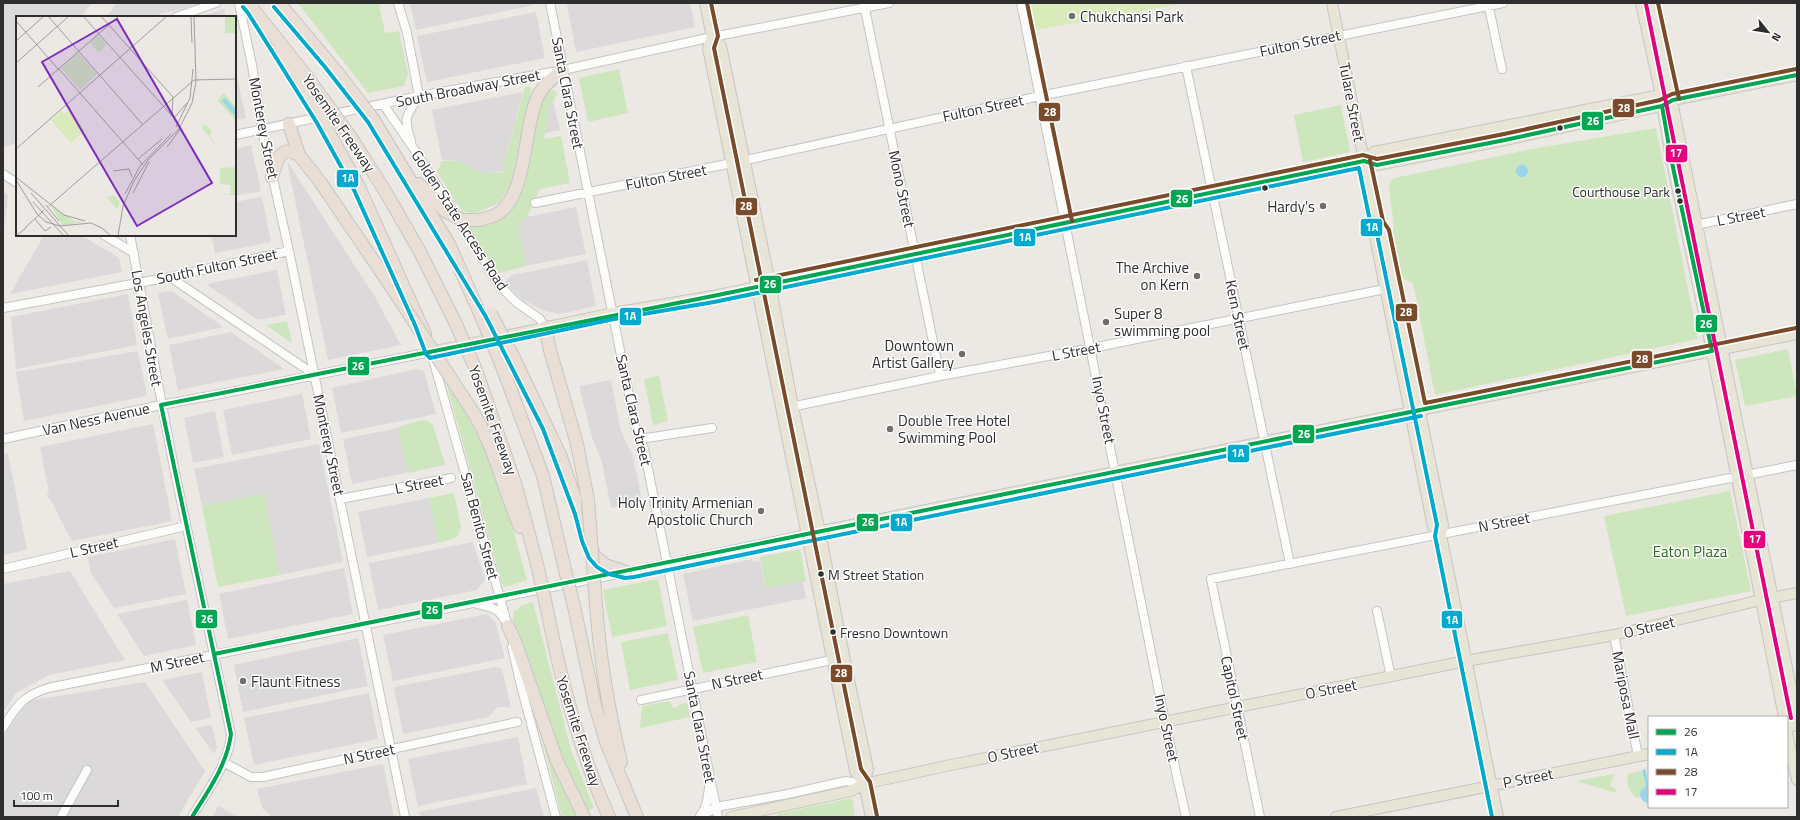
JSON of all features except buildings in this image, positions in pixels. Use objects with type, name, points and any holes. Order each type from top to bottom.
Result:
[{"type":"highway","name":"Yosemite Freeway","points":[[279,3],[373,118],[397,161],[426,204],[486,315],[501,364],[543,476],[575,611],[595,705],[606,742],[637,817]]},
{"type":"highway","name":"Yosemite Freeway","points":[[250,6],[308,78],[350,136],[385,191],[419,250],[455,322],[476,370],[516,486],[537,564],[561,676],[607,812]]},
{"type":"highway","points":[[250,6],[322,120],[358,186],[421,323],[431,352]]},
{"type":"highway","points":[[397,161],[445,211],[462,220],[479,220],[498,213],[512,197],[517,183],[538,96],[549,82],[563,70]]},
{"type":"highway","points":[[290,124],[299,155],[321,183],[390,285],[481,426],[497,461],[518,523],[537,564]]},
{"type":"highway","points":[[272,177],[276,159],[289,152],[299,155]]},
{"type":"highway","points":[[486,315],[515,360],[561,457],[594,555],[605,565],[626,572]]},
{"type":"highway","points":[[545,327],[550,350],[579,451],[588,500],[600,654],[607,701],[630,802]]},
{"type":"highway","points":[[508,626],[516,644],[557,761],[583,814]]},
{"type":"main road","points":[[705,3],[712,37],[708,48],[832,660],[855,771],[864,784],[871,817]]},
{"type":"main road","name":"Tulare Street","points":[[1332,3],[1377,224],[1383,231],[1390,288],[1415,411],[1433,527],[1441,534],[1498,817]]},
{"type":"main road","points":[[1641,3],[1689,243],[1748,475],[1797,717]]},
{"type":"main road","points":[[1652,3],[1712,297],[1717,350],[1737,477],[1784,716]]},
{"type":"main road","points":[[712,37],[721,46],[770,283],[793,407],[868,770],[864,784]]},
{"type":"main road","name":"Van Ness Avenue","points":[[431,352],[613,313],[916,254],[1364,161],[1377,165],[1662,106],[1673,100],[1797,75]]},
{"type":"main road","points":[[1660,95],[1673,100]]},
{"type":"main road","name":"Van Ness Avenue","points":[[1364,161],[1374,152],[1660,95]]},
{"type":"main road","points":[[1416,157],[1440,146],[1454,143],[1460,138],[1461,134]]},
{"type":"main road","points":[[1689,243],[1696,246],[1705,285],[1712,297]]},
{"type":"main road","name":"M Street","points":[[807,534],[1117,473],[1264,441],[1797,334]]},
{"type":"main road","name":"O Street","points":[[740,816],[768,813],[851,791],[864,784],[946,766],[1466,661],[1614,635],[1761,600],[1797,594]]},
{"type":"main road","points":[[1788,738],[1797,780]]},
{"type":"main road","name":"P Street","points":[[1339,817],[1648,754]]},
{"type":"street","points":[[179,16],[216,3]]},
{"type":"street","name":"Monterey Street","points":[[239,3],[252,65],[262,130],[315,375],[405,817]]},
{"type":"street","points":[[398,3],[407,33],[419,96],[410,110],[406,122],[414,149]]},
{"type":"street","name":"Santa Clara Street","points":[[550,3],[635,426],[644,448],[718,817]]},
{"type":"street","name":"South Broadway Street","points":[[236,135],[419,96],[563,70],[712,37],[864,6],[889,3]]},
{"type":"street","name":"Inyo Street","points":[[1021,3],[1092,348],[1165,722],[1186,817]]},
{"type":"street","name":"Fulton Street","points":[[535,203],[732,163],[1040,96],[1503,3]]},
{"type":"street","points":[[1488,5],[1502,69]]},
{"type":"street","name":"Mono Street","points":[[864,6],[940,376]]},
{"type":"street","name":"Kern Street","points":[[1186,66],[1290,564]]},
{"type":"street","name":"Golden State Access Road","points":[[383,104],[414,149],[500,286],[516,302],[540,319],[545,327]]},
{"type":"street","points":[[3,174],[15,180]]},
{"type":"street","name":"L Street","points":[[1686,227],[1797,204]]},
{"type":"street","points":[[106,236],[134,253]]},
{"type":"street","name":"Los Angeles Street","points":[[130,236],[161,404],[231,734],[229,749],[224,762],[192,817]]},
{"type":"street","name":"South Fulton Street","points":[[3,308],[170,277],[289,251]]},
{"type":"street","points":[[170,277],[315,375]]},
{"type":"street","name":"L Street","points":[[781,409],[940,376],[1092,348],[1390,288]]},
{"type":"street","name":"Van Ness Avenue","points":[[3,439],[161,404],[431,352]]},
{"type":"street","name":"San Benito Street","points":[[431,352],[508,626],[521,686],[556,817]]},
{"type":"street","points":[[640,439],[712,428]]},
{"type":"street","name":"N Street","points":[[1211,579],[1797,465]]},
{"type":"street","name":"L Street","points":[[340,499],[451,478]]},
{"type":"street","name":"L Street","points":[[3,569],[186,526]]},
{"type":"street","name":"M Street","points":[[3,728],[13,710],[23,699],[48,688],[668,564],[807,534]]},
{"type":"street","name":"Capitol Street","points":[[1211,579],[1260,817]]},
{"type":"street","name":"M Street","points":[[474,603],[487,606],[499,612],[508,626]]},
{"type":"street","points":[[1377,611],[1391,677]]},
{"type":"street","name":"Mariposa Mall","points":[[1614,635],[1638,756]]},
{"type":"street","name":"N Street","points":[[641,700],[832,660]]},
{"type":"street","name":"N Street","points":[[224,762],[243,774],[256,778],[517,722]]},
{"type":"street","points":[[61,817],[87,770]]},
{"type":"street","name":"O Street","points":[[699,817],[716,807],[788,794],[846,781],[864,784]]},
{"type":"street","points":[[699,817],[707,802],[710,783]]},
{"type":"shaded area","points":[[3,3],[92,3],[82,16],[16,16],[16,143],[3,147]]},
{"type":"shaded area","points":[[117,3],[200,3],[159,14],[158,16],[107,16]]},
{"type":"shaded area","points":[[410,3],[534,3],[534,5],[416,30]]},
{"type":"shaded area","points":[[575,3],[690,3],[695,27],[576,52],[567,5]]},
{"type":"shaded area","points":[[224,9],[226,16],[200,16]]},
{"type":"shaded area","points":[[536,12],[545,58],[427,82],[417,36]]},
{"type":"shaded area","points":[[236,72],[246,118],[236,120]]},
{"type":"shaded area","points":[[523,92],[502,171],[483,173],[458,161],[442,160],[432,110]]},
{"type":"shaded area","points":[[553,99],[560,130],[545,133],[549,108]]},
{"type":"shaded area","points":[[251,145],[261,191],[236,196],[236,149]]},
{"type":"shaded area","points":[[287,161],[375,297],[401,345],[328,360]]},
{"type":"shaded area","points":[[3,192],[8,195],[3,241]]},
{"type":"shaded area","points":[[262,197],[271,242],[215,253],[211,236],[236,236],[236,202]]},
{"type":"shaded area","points":[[576,207],[586,254],[526,266],[518,226],[527,217]]},
{"type":"shaded area","points":[[43,236],[83,236],[119,258],[122,272],[10,294]]},
{"type":"shaded area","points":[[587,260],[596,306],[561,314],[545,311],[523,300],[504,283],[512,275]]},
{"type":"shaded area","points":[[277,270],[286,315],[258,320],[206,284]]},
{"type":"shaded area","points":[[171,291],[224,327],[168,339],[158,293]]},
{"type":"shaded area","points":[[128,294],[137,345],[16,369],[11,317]]},
{"type":"shaded area","points":[[231,332],[284,369],[178,390],[169,345]]},
{"type":"shaded area","points":[[138,351],[147,396],[24,421],[16,372]]},
{"type":"shaded area","points":[[416,369],[424,371],[436,414],[341,433],[332,388]]},
{"type":"shaded area","points":[[611,380],[621,431],[633,456],[642,501],[611,508],[602,462],[592,437],[579,386]]},
{"type":"shaded area","points":[[302,394],[311,439],[232,455],[223,410]]},
{"type":"shaded area","points":[[215,411],[224,457],[193,463],[184,418]]},
{"type":"shaded area","points":[[423,423],[434,433],[445,465],[352,484],[343,439]]},
{"type":"shaded area","points":[[153,424],[172,521],[72,541],[50,498],[48,499],[47,492],[49,492],[40,447]]},
{"type":"shaded area","points":[[319,444],[343,562],[280,575],[264,494],[202,506],[194,469]]},
{"type":"shaded area","points":[[8,453],[27,550],[3,555],[3,454]]},
{"type":"shaded area","points":[[429,498],[438,543],[367,557],[358,512]]},
{"type":"shaded area","points":[[175,539],[186,594],[114,608],[91,573],[88,557]]},
{"type":"shaded area","points":[[473,542],[485,580],[477,590],[378,610],[369,563]]},
{"type":"shaded area","points":[[752,559],[753,562],[760,561],[766,588],[803,581],[806,598],[693,621],[683,574]]},
{"type":"shaded area","points":[[344,568],[353,614],[228,639],[219,594]]},
{"type":"shaded area","points":[[70,571],[125,660],[49,675],[16,693],[3,713],[3,584]]},
{"type":"shaded area","points":[[187,600],[196,645],[144,656],[117,614]]},
{"type":"shaded area","points":[[487,614],[495,622],[505,658],[393,681],[383,635]]},
{"type":"shaded area","points":[[358,638],[368,686],[243,712],[234,665]]},
{"type":"shaded area","points":[[495,667],[502,669],[511,708],[498,707],[488,717],[403,734],[394,687]]},
{"type":"shaded area","points":[[202,672],[211,718],[191,722],[162,680]]},
{"type":"shaded area","points":[[145,682],[205,771],[178,817],[3,817],[3,737],[27,701]]},
{"type":"shaded area","points":[[369,693],[378,739],[254,765],[244,718]]},
{"type":"shaded area","points":[[212,725],[217,748],[214,754],[195,728]]},
{"type":"shaded area","points":[[518,737],[527,784],[418,806],[408,759]]},
{"type":"shaded area","points":[[383,764],[394,817],[272,817],[262,808],[257,789]]},
{"type":"shaded area","points":[[536,788],[544,817],[420,817],[419,812]]},
{"type":"shaded area","points":[[218,806],[238,817],[212,817]]},
{"type":"green space","points":[[298,3],[379,3],[385,33],[399,31],[408,75],[404,86],[368,93]]},
{"type":"green space","name":"Chukchansi Park","points":[[1030,3],[1185,3],[1036,30]]},
{"type":"green space","points":[[619,69],[628,113],[588,122],[579,78]]},
{"type":"green space","points":[[530,86],[531,91],[510,187],[499,203],[474,214],[462,211],[437,172],[442,161],[458,161],[482,173],[502,172],[525,87]]},
{"type":"green space","points":[[554,90],[557,94],[549,108],[544,139],[561,136],[570,183],[540,189],[527,217],[518,226],[526,266],[495,274],[469,227],[504,215],[545,93]]},
{"type":"green space","points":[[1341,105],[1350,152],[1303,162],[1294,115]]},
{"type":"green space","name":"Courthouse Park","points":[[1656,128],[1698,339],[1435,395],[1413,283],[1398,276],[1391,239],[1394,225],[1389,189],[1391,181],[1395,178],[1532,149]]},
{"type":"green space","points":[[287,321],[292,343],[266,325]]},
{"type":"green space","points":[[1788,349],[1797,396],[1745,406],[1735,360]]},
{"type":"green space","points":[[444,375],[480,439],[496,475],[511,520],[527,580],[505,587],[502,584]]},
{"type":"green space","points":[[659,376],[668,421],[653,425],[644,379]]},
{"type":"green space","points":[[422,420],[428,421],[433,425],[445,464],[408,473],[398,427]]},
{"type":"green space","name":"Eaton Plaza","points":[[1730,491],[1751,591],[1626,616],[1604,516]]},
{"type":"green space","points":[[454,493],[461,527],[460,531],[453,539],[438,543],[429,498]]},
{"type":"green space","points":[[264,494],[280,575],[218,587],[202,506]]},
{"type":"green space","points":[[800,549],[806,581],[766,588],[760,557]]},
{"type":"green space","points":[[658,579],[667,626],[612,637],[603,590]]},
{"type":"green space","points":[[533,602],[571,750],[594,808],[587,811],[553,736],[513,620],[514,609],[516,611],[522,605]]},
{"type":"green space","points":[[748,615],[757,662],[703,673],[693,627]]},
{"type":"green space","points":[[668,633],[678,680],[630,690],[621,642]]},
{"type":"green space","points":[[670,701],[672,707],[676,708],[680,704],[687,703],[690,717],[640,728],[642,706]]},
{"type":"green space","points":[[535,712],[551,758],[576,817],[562,817]]},
{"type":"green space","points":[[1642,771],[1646,786],[1640,797],[1637,798],[1628,787],[1628,774]]},
{"type":"green space","points":[[1615,774],[1610,785],[1616,790],[1617,793],[1576,781]]},
{"type":"green space","points":[[852,798],[855,817],[778,817],[777,814]]},
{"type":"water","points":[[1524,165],[1527,166],[1527,176],[1520,177],[1517,176],[1516,169],[1517,166]]},
{"type":"water","points":[[1644,769],[1646,770],[1648,804],[1641,799],[1640,795],[1642,789],[1646,786],[1642,771]]},
{"type":"transit line","name":"28","points":[[711,3],[718,36],[714,48],[861,769],[870,782],[877,816]]},
{"type":"transit line","name":"28","points":[[1027,3],[1072,221]]},
{"type":"transit line","name":"28","points":[[1658,3],[1679,99]]},
{"type":"transit line","name":"17","points":[[1646,4],[1791,718]]},
{"type":"transit line","name":"1A","points":[[243,7],[317,123],[354,190],[415,325],[426,354],[430,358],[614,319],[714,302],[1359,168],[1371,226],[1377,234],[1437,525],[1435,536],[1492,817]]},
{"type":"transit line","name":"1A","points":[[274,7],[325,67],[368,122],[486,317],[543,429],[575,514],[582,541],[589,558],[597,567],[609,574],[625,578],[634,577],[1421,416]]},
{"type":"transit line","name":"28","points":[[756,280],[1363,155],[1377,159],[1504,134],[1660,100],[1672,94],[1796,69]]},
{"type":"transit line","name":"26","points":[[192,817],[221,767],[229,745],[231,734],[161,405],[713,296],[1364,161],[1377,165],[1505,140],[1662,106],[1673,100],[1797,75]]},
{"type":"transit line","name":"26","points":[[214,654],[1712,351],[1671,158],[1662,106]]},
{"type":"transit line","name":"28","points":[[1370,160],[1383,221],[1389,230],[1425,403],[1796,328]]},
{"type":"place","name":"Chukchansi Park","points":[[1072,16]]},
{"type":"place","name":"Courthouse Park","points":[[1678,191]]},
{"type":"place","name":"Hardy's","points":[[1323,206]]},
{"type":"place","name":"The Archive on Kern","points":[[1197,276]]},
{"type":"place","name":"Super 8 swimming pool","points":[[1106,322]]},
{"type":"place","name":"Downtown Artist Gallery","points":[[962,354]]},
{"type":"place","name":"Double Tree Hotel Swimming Pool","points":[[890,429]]},
{"type":"place","name":"Holy Trinity Armenian Apostolic Church","points":[[761,511]]},
{"type":"place","name":"M Street Station","points":[[821,574]]},
{"type":"place","name":"Fresno Downtown","points":[[833,632]]},
{"type":"place","name":"Flaunt Fitness","points":[[243,681]]}]
